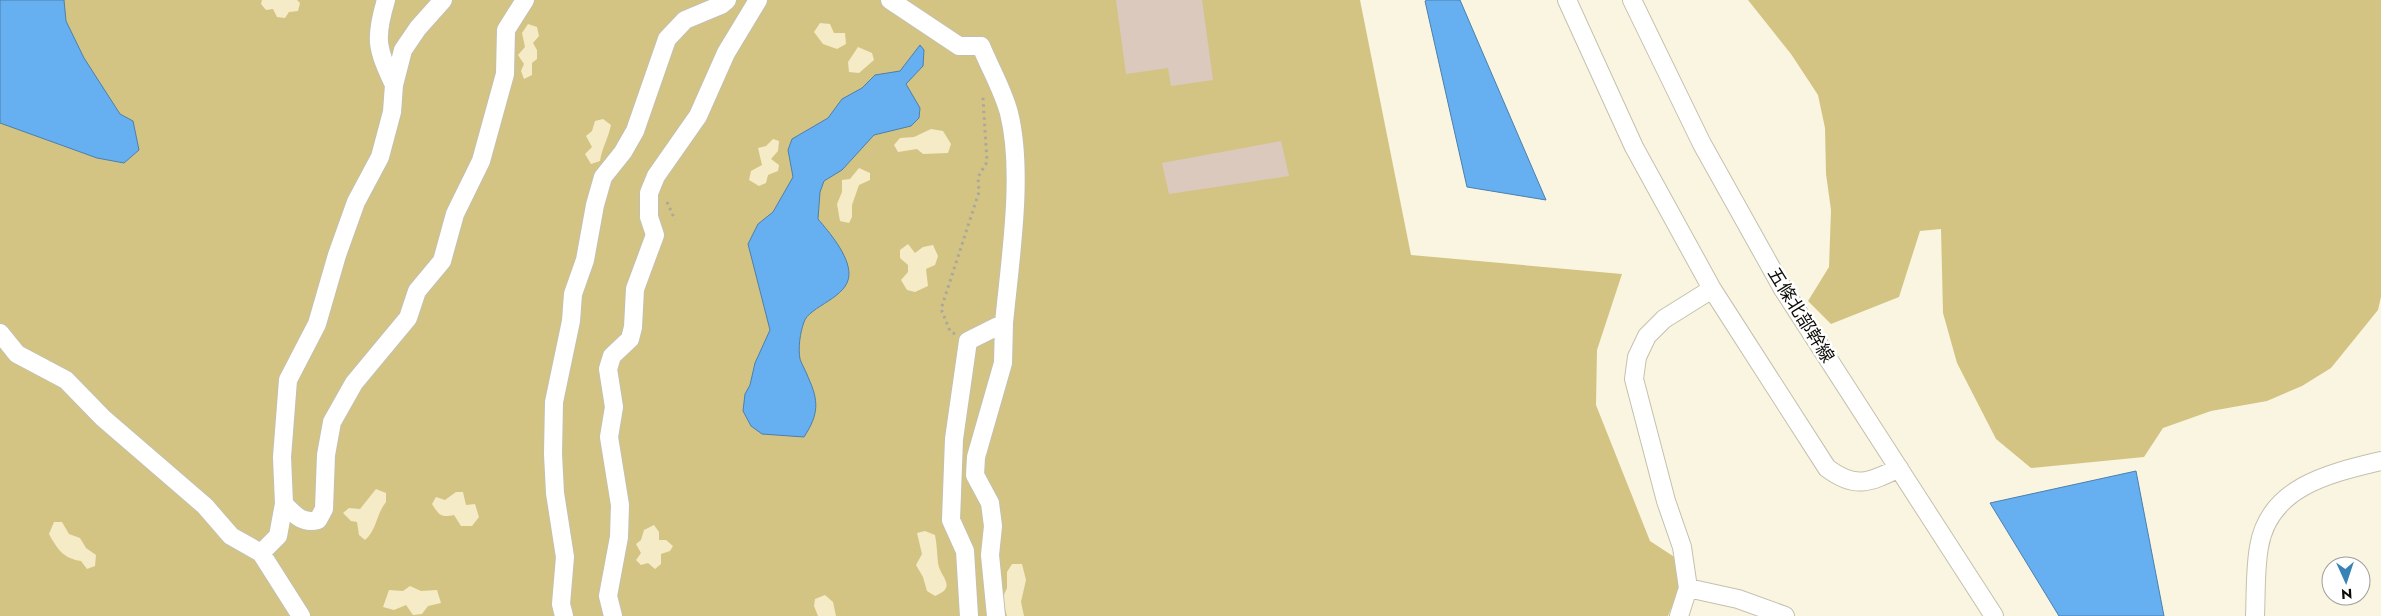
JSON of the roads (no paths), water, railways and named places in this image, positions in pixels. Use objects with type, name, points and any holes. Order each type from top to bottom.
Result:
[{"type":"street","points":[[386,0],[378,27],[380,54],[394,85]]},
{"type":"street","points":[[261,553],[278,536],[284,504],[282,449],[288,380],[317,324],[337,255],[360,194],[380,157],[392,112],[394,85],[403,50],[418,28],[443,0]]},
{"type":"street","points":[[284,504],[297,517],[309,522],[318,520],[324,509],[326,455],[332,422],[354,383],[408,318],[417,291],[442,261],[455,214],[481,161],[495,113],[505,74],[506,30],[525,0]]},
{"type":"street","points":[[564,616],[561,604],[565,557],[555,493],[553,454],[554,402],[571,321],[573,294],[584,260],[595,205],[603,177],[635,131],[667,39],[686,20],[721,5],[727,0]]},
{"type":"street","points":[[613,616],[608,596],[619,537],[620,505],[609,437],[614,407],[608,370],[612,356],[630,338],[633,327],[635,289],[655,235],[649,217],[649,192],[656,176],[698,116],[726,53],[758,0]]},
{"type":"street","points":[[890,0],[959,46],[981,46],[1009,112],[1015,157],[1012,240],[1004,322],[1003,363],[976,457],[975,475],[990,502],[993,526],[990,556],[996,616]]},
{"type":"street","points":[[1567,0],[1634,146],[1712,289],[1827,468],[1842,479],[1861,482],[1880,478],[1899,468]]},
{"type":"street","name":"五條北部幹線","points":[[1632,0],[1702,144],[1783,289],[1994,616]]},
{"type":"street","points":[[356,174],[360,194]]},
{"type":"street","points":[[1679,616],[1688,588],[1682,546],[1666,501],[1634,379],[1637,357],[1647,336],[1664,319],[1712,289]]},
{"type":"street","points":[[969,616],[965,551],[951,520],[954,439],[968,341],[1004,322]]},
{"type":"street","points":[[0,334],[17,354],[66,380],[103,418],[205,506],[231,536],[261,553],[301,616]]},
{"type":"street","points":[[2255,616],[2259,547],[2265,528],[2275,511],[2285,499],[2304,484],[2381,460]]},
{"type":"street","points":[[1688,588],[1738,598],[1785,616]]},
{"type":"water","points":[[0,0],[64,0],[66,21],[84,58],[120,114],[133,121],[139,150],[124,163],[97,158],[0,123]]},
{"type":"water","points":[[1460,0],[1546,200],[1467,187],[1425,1]]},
{"type":"water","points":[[920,45],[924,50],[923,66],[906,84],[920,108],[919,118],[911,126],[874,135],[842,170],[824,181],[820,192],[818,219],[833,237],[846,259],[849,274],[843,289],[836,296],[807,316],[801,331],[800,359],[816,400],[815,414],[809,429],[804,437],[762,434],[751,426],[743,411],[745,394],[750,385],[755,363],[770,330],[748,244],[758,224],[773,212],[793,177],[788,150],[792,139],[828,118],[842,99],[862,88],[875,75],[900,71]]},
{"type":"water","points":[[2136,471],[2164,616],[2059,616],[1990,503]]}]
